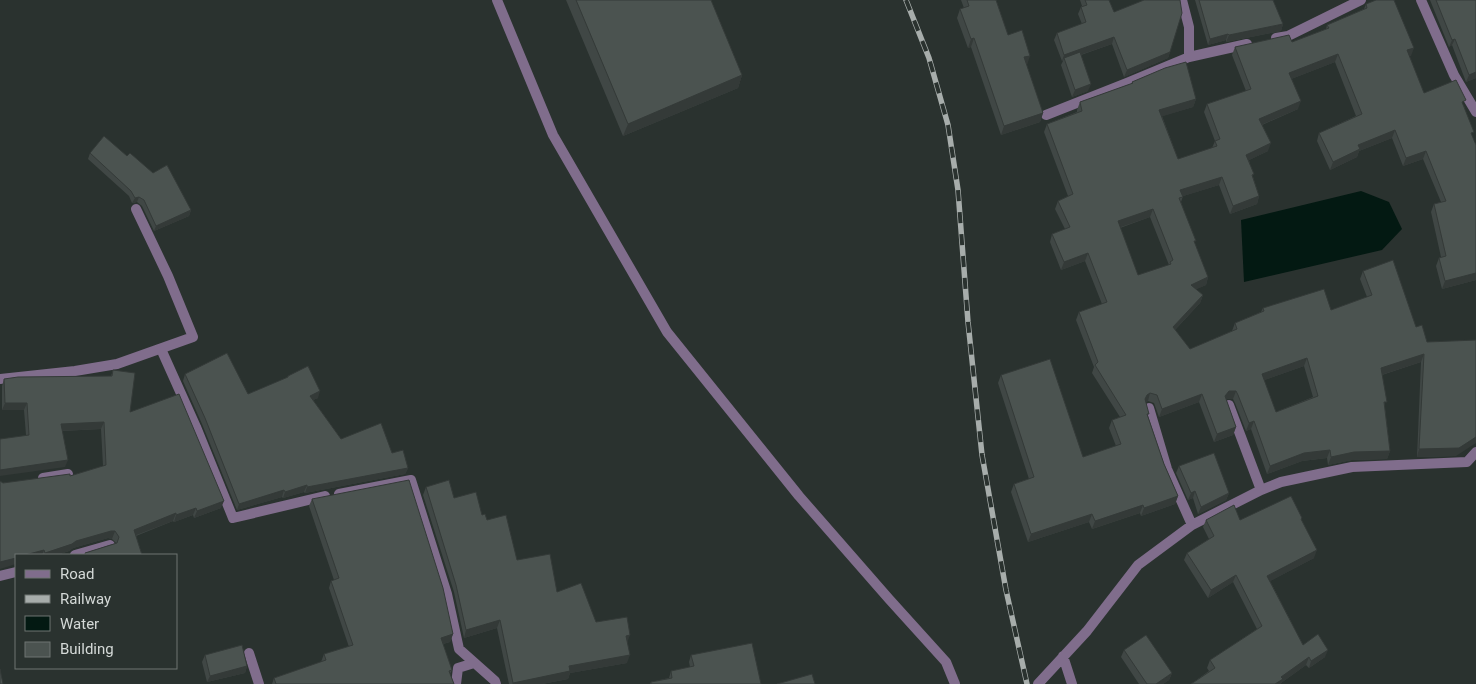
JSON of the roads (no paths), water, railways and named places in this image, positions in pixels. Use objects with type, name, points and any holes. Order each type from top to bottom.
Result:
[{"type":"street","points":[[497,0],[553,135],[667,332],[799,496],[888,599],[946,662],[955,684]]},
{"type":"street","points":[[1182,0],[1189,27],[1189,57]]},
{"type":"street","points":[[1046,115],[1189,57],[1288,36],[1361,0]]},
{"type":"street","points":[[1422,0],[1454,76],[1476,112]]},
{"type":"street","points":[[0,379],[117,364],[193,337],[168,276],[136,209]]},
{"type":"street","points":[[161,349],[196,427],[233,518],[305,500],[411,480],[448,594],[459,649],[496,684]]},
{"type":"street","points":[[1229,405],[1262,490]]},
{"type":"street","points":[[1149,408],[1167,469],[1192,525]]},
{"type":"street","points":[[1038,684],[1087,631],[1138,565],[1192,525],[1281,482],[1352,467],[1468,462],[1476,452]]},
{"type":"street","points":[[34,479],[68,474]]},
{"type":"street","points":[[78,554],[110,545]]},
{"type":"street","points":[[0,576],[15,572]]},
{"type":"street","points":[[249,653],[259,684]]},
{"type":"street","points":[[1063,656],[1072,684]]},
{"type":"street","points":[[456,684],[458,668],[474,663]]},
{"type":"water","points":[[1361,191],[1389,202],[1402,229],[1382,250],[1244,282],[1241,220]]},
{"type":"railway","points":[[906,0],[929,58],[948,125],[958,190],[968,322],[982,455],[1006,590],[1027,684]]}]
